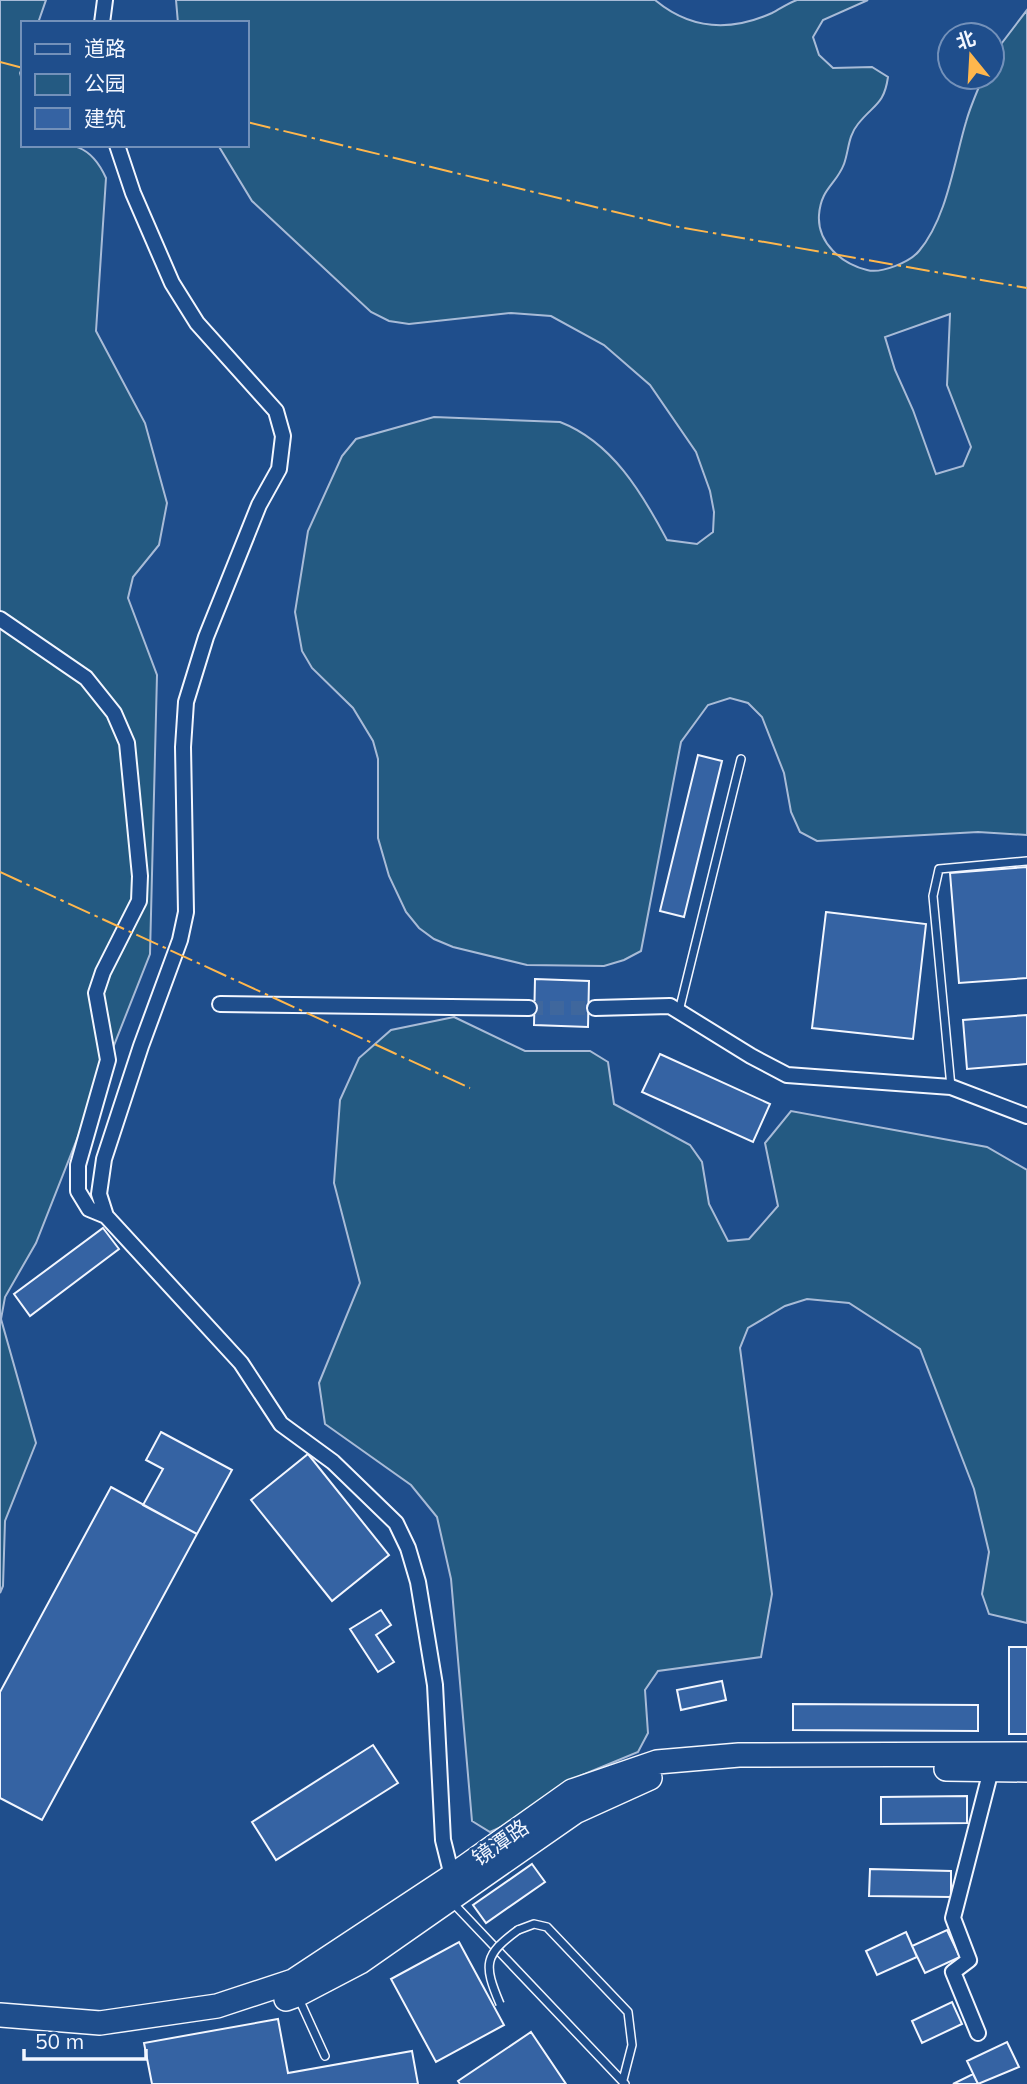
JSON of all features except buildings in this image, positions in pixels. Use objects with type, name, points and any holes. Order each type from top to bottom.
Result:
[{"type":"main road","name":"镜潭路","points":[[0,2015],[100,2023],[217,2006],[293,1981],[452,1876],[572,1791],[657,1762],[739,1755],[1027,1754]]},
{"type":"main road","name":"镜潭路","points":[[0,2030],[116,2035],[223,2019],[297,1995],[360,1962],[575,1812],[657,1775],[738,1767],[1027,1770]]},
{"type":"street","points":[[102,21],[105,0]]},
{"type":"street","points":[[118,147],[133,193],[172,283],[197,323],[276,411],[283,436],[279,469],[260,505],[211,625],[186,702],[183,747],[186,912],[180,940],[104,1159],[99,1194],[106,1216],[241,1363],[281,1424],[333,1462],[396,1523],[408,1548],[418,1582],[429,1646],[435,1685],[443,1840],[452,1876]]},
{"type":"street","points":[[0,619],[74,669],[96,688],[114,713],[127,743],[140,876],[139,901],[103,972],[96,993],[108,1060],[78,1165],[78,1191],[89,1209],[106,1216]]},
{"type":"street","points":[[220,1004],[529,1008]]},
{"type":"street","points":[[596,1008],[670,1006],[787,1075],[951,1087],[1027,1116]]},
{"type":"street","points":[[978,2033],[953,1972],[969,1960],[953,1918],[991,1770]]},
{"type":"lane","points":[[679,1011],[741,759]]},
{"type":"lane","points":[[951,1087],[933,896],[939,869],[1027,861]]},
{"type":"lane","points":[[450,1900],[624,2082]]},
{"type":"lane","points":[[500,2004],[490,1982],[488,1962],[498,1945],[518,1930],[534,1924],[547,1927],[628,2012],[632,2045],[624,2082]]},
{"type":"lane","points":[[297,1995],[325,2056]]},
{"type":"green space","points":[[0,0],[46,0],[39,21],[21,21],[21,147],[82,149],[91,155],[106,178],[96,331],[145,423],[167,503],[159,545],[133,577],[128,598],[157,675],[150,954],[36,1243],[5,1297],[1,1319],[36,1443],[5,1521],[3,1586],[0,1593]]},
{"type":"green space","points":[[176,0],[655,0],[669,10],[697,22],[726,25],[756,19],[797,0],[868,0],[823,20],[813,37],[819,55],[833,68],[872,67],[888,77],[878,104],[852,133],[844,164],[823,199],[819,215],[822,235],[833,251],[849,263],[873,271],[887,269],[909,259],[929,238],[943,206],[966,122],[978,91],[1006,91],[1006,38],[1027,10],[1027,835],[978,832],[817,841],[800,832],[791,812],[784,773],[762,717],[748,703],[730,698],[708,705],[681,742],[641,951],[604,966],[527,965],[453,947],[434,939],[419,928],[406,912],[389,876],[378,838],[378,759],[373,741],[353,708],[312,668],[302,651],[295,612],[308,531],[342,456],[356,439],[434,417],[560,422],[595,442],[624,471],[667,540],[697,544],[713,532],[714,512],[710,491],[696,452],[650,385],[604,345],[551,316],[511,313],[409,324],[389,321],[371,312],[252,201],[219,147],[248,147],[248,21],[178,21]],"holes":[[[950,314],[947,385],[971,447],[963,466],[936,474],[895,370],[885,337]]]},
{"type":"green space","points":[[454,1017],[525,1051],[590,1051],[608,1062],[614,1104],[690,1145],[702,1162],[709,1204],[728,1241],[749,1239],[778,1206],[765,1143],[791,1111],[987,1147],[1027,1170],[1027,1623],[989,1614],[982,1594],[989,1552],[974,1489],[920,1349],[849,1303],[807,1299],[785,1306],[748,1328],[740,1348],[772,1594],[761,1657],[658,1671],[645,1690],[648,1733],[638,1752],[580,1776],[510,1823],[490,1832],[472,1821],[451,1579],[437,1517],[411,1485],[325,1424],[319,1383],[360,1283],[334,1183],[340,1100],[359,1058],[391,1030]]},
{"type":"tunnel","points":[[529,1008],[595,1008]]},
{"type":"power","points":[[0,62],[21,67]]},
{"type":"power","points":[[248,122],[673,226],[1027,288]]},
{"type":"power","points":[[0,872],[470,1088]]}]
